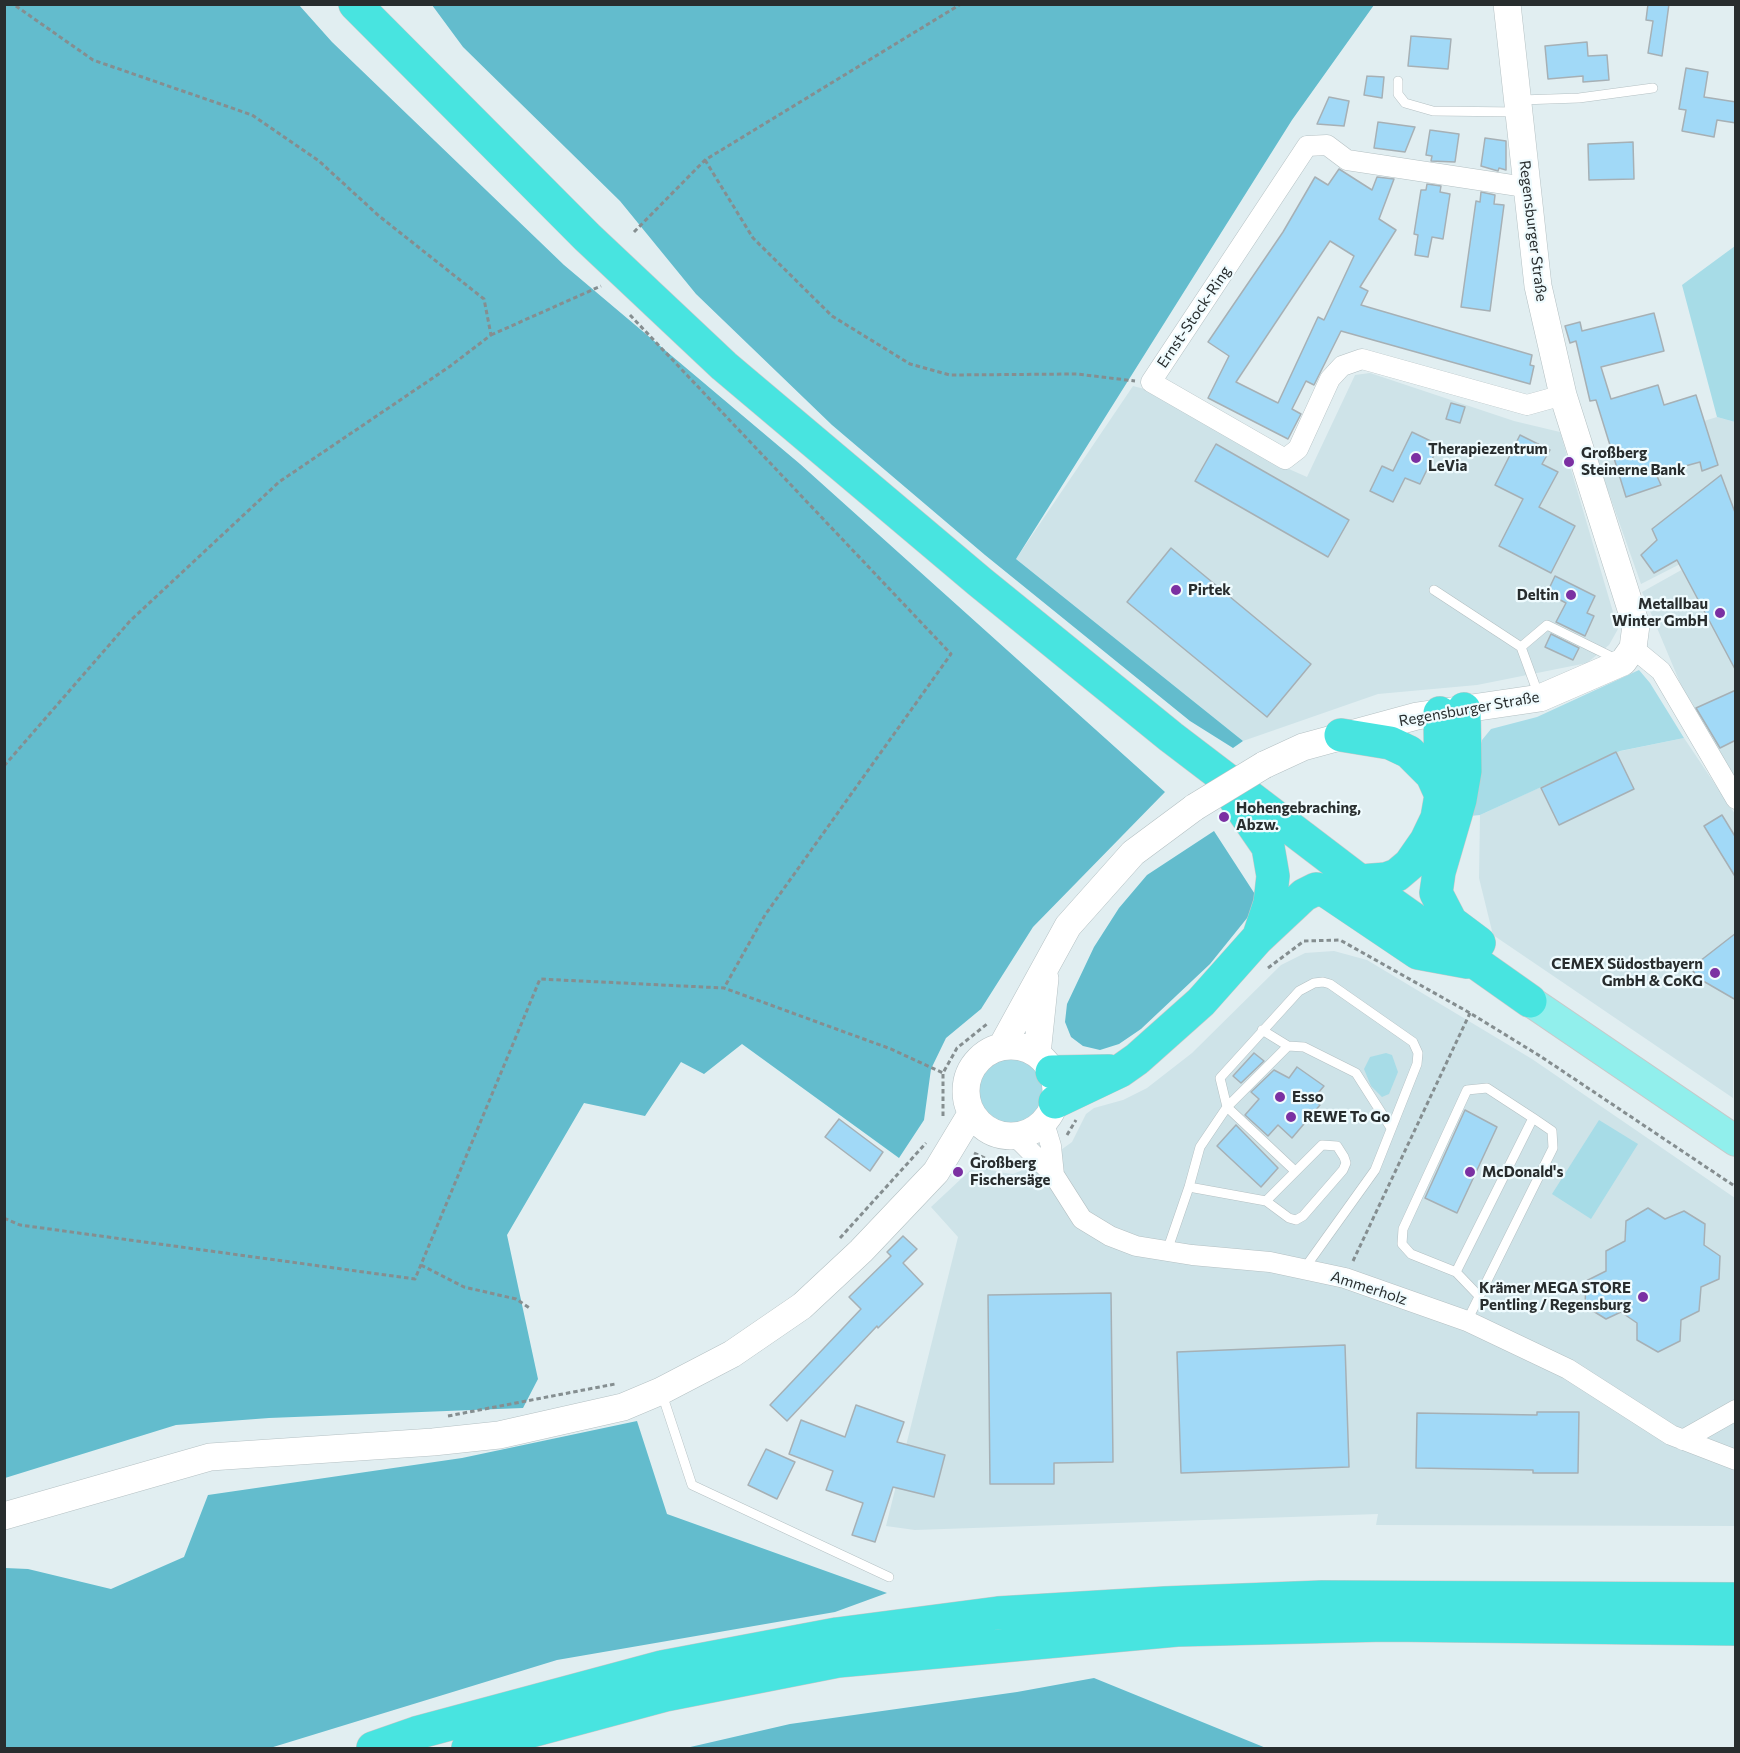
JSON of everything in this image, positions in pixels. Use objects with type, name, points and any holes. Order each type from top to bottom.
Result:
[{"type":"highway","points":[[355,4],[587,237],[724,366],[981,582],[1214,771],[1360,881],[1530,1001]]},
{"type":"highway","points":[[1360,881],[1386,879],[1410,864],[1426,841],[1437,818],[1452,711]]},
{"type":"highway","points":[[1452,711],[1465,771],[1460,800],[1439,872],[1436,893],[1451,922],[1516,970],[1530,1001]]},
{"type":"highway","points":[[1341,735],[1390,743],[1409,752],[1432,775],[1441,795]]},
{"type":"highway","points":[[1214,771],[1248,815],[1268,847],[1273,876],[1270,903],[1257,939]]},
{"type":"highway","points":[[1047,1088],[1120,1071],[1137,1059],[1201,1002],[1257,939],[1304,895],[1316,889],[1326,891],[1418,953],[1476,963]]},
{"type":"highway","points":[[373,1749],[417,1733],[662,1667],[837,1634],[998,1613],[1322,1597],[1736,1599]]},
{"type":"highway","points":[[468,1749],[665,1695],[838,1661],[1177,1630],[1386,1625],[1736,1629]]},
{"type":"main road","points":[[1530,1001],[1736,1141]]},
{"type":"street","name":"Regensburger Straße","points":[[1002,1046],[1068,926],[1133,853],[1196,807],[1264,765],[1303,747],[1341,735],[1452,711],[1540,698],[1628,655],[1636,625],[1563,395],[1538,286],[1525,187],[1520,106],[1507,4]]},
{"type":"street","name":"Ernst-Stock-Ring","points":[[1525,187],[1347,160],[1327,145],[1307,146],[1151,382],[1286,459],[1298,449],[1330,379],[1342,366],[1362,359],[1527,405],[1563,395]]},
{"type":"street","points":[[1628,655],[1661,671],[1736,799]]},
{"type":"street","name":"Regensburger Straße","points":[[1046,967],[1047,1088]]},
{"type":"street","points":[[939,1168],[970,1149],[1009,1136],[1031,1132],[1047,1088],[1014,1046],[1002,1046],[988,1051],[977,1060],[969,1072],[965,1086],[966,1101],[971,1114],[979,1124],[1009,1136]]},
{"type":"street","name":"Ammerholz","points":[[1047,1088],[1054,1175]]},
{"type":"street","points":[[4,1516],[210,1457],[433,1442],[499,1435],[623,1407],[661,1391],[732,1354],[802,1306],[861,1251],[939,1168],[971,1114]]},
{"type":"street","name":"Ammerholz","points":[[1009,1136],[1054,1175],[1082,1219],[1110,1236],[1136,1246],[1270,1262],[1345,1278],[1467,1321],[1568,1369],[1671,1435],[1736,1460]]},
{"type":"street","points":[[1683,1440],[1736,1410]]},
{"type":"lane","points":[[1398,81],[1398,94],[1405,103],[1433,111],[1520,106],[1653,88]]},
{"type":"lane","points":[[1434,590],[1521,647],[1540,698]]},
{"type":"lane","points":[[1521,647],[1547,624],[1628,655]]},
{"type":"lane","points":[[1295,1171],[1227,1107],[1220,1078],[1299,991],[1314,983],[1323,982],[1330,984],[1413,1042],[1418,1053],[1417,1064],[1375,1170],[1304,1269]]},
{"type":"lane","points":[[1262,1030],[1288,1046],[1304,1047],[1356,1073],[1391,1128]]},
{"type":"lane","points":[[1167,1251],[1190,1187],[1200,1147],[1227,1107],[1288,1046]]},
{"type":"lane","points":[[1467,1321],[1553,1148],[1552,1131],[1487,1088],[1467,1090],[1403,1229],[1402,1244],[1411,1254],[1456,1272],[1479,1296]]},
{"type":"lane","points":[[1456,1272],[1533,1118]]},
{"type":"lane","points":[[1190,1187],[1266,1200],[1289,1218],[1296,1220],[1303,1216],[1346,1163],[1337,1146],[1330,1143],[1322,1145],[1266,1200]]},
{"type":"lane","points":[[661,1391],[692,1485],[889,1577]]},
{"type":"path","points":[[13,4],[93,60],[252,115],[319,161],[379,216],[484,299],[490,334]]},
{"type":"path","points":[[634,232],[705,160],[961,4]]},
{"type":"path","points":[[705,160],[753,238],[832,316],[910,363],[950,375],[1077,374],[1151,382]]},
{"type":"path","points":[[4,766],[130,621],[279,482],[449,367],[490,334],[602,285]]},
{"type":"path","points":[[626,311],[951,654],[765,915],[724,988]]},
{"type":"path","points":[[4,1218],[20,1225],[416,1279],[540,979],[724,988],[891,1049],[943,1073],[944,1120]]},
{"type":"path","points":[[1345,1278],[1470,1013]]},
{"type":"path","points":[[840,1238],[927,1142]]},
{"type":"path","points":[[421,1265],[464,1287],[516,1299],[531,1309]]},
{"type":"path","points":[[439,1418],[626,1380]]},
{"type":"shaded area","points":[[5,4],[299,5],[332,42],[564,265],[800,464],[1165,792],[1033,927],[981,1009],[946,1038],[931,1069],[924,1120],[899,1158],[742,1044],[704,1074],[681,1062],[645,1116],[584,1103],[507,1235],[538,1379],[523,1408],[269,1418],[176,1425],[5,1478]]},
{"type":"shaded area","points":[[432,5],[1374,5],[1292,120],[1016,559],[1243,741],[1233,748],[1190,721],[985,555],[832,425],[696,294],[620,201],[463,47]]},
{"type":"shaded area","points":[[1735,246],[1735,422],[1717,417],[1682,285]]},
{"type":"shaded area","points":[[1370,373],[1514,421],[1560,432],[1618,629],[1609,645],[1587,663],[1477,685],[1378,694],[1243,741],[1016,559],[1133,386],[1152,391],[1264,458],[1307,477],[1355,375]]},
{"type":"shaded area","points":[[1717,417],[1735,422],[1735,536],[1641,584],[1595,454]]},
{"type":"shaded area","points":[[1735,540],[1735,787],[1686,697],[1642,592]]},
{"type":"shaded area","points":[[1639,670],[1650,683],[1684,738],[1620,751],[1480,815],[1470,816],[1477,758],[1482,740],[1491,729],[1537,717]]},
{"type":"shaded area","points":[[1684,738],[1735,814],[1733,1098],[1493,935],[1479,878],[1480,815],[1616,752]]},
{"type":"shaded area","points":[[1214,831],[1260,902],[1210,964],[1141,1029],[1119,1044],[1100,1050],[1083,1046],[1071,1037],[1065,1022],[1067,1004],[1094,947],[1119,908],[1147,875]]},
{"type":"shaded area","points":[[1334,951],[1367,960],[1532,1059],[1735,1198],[1735,1526],[1376,1525],[1378,1514],[915,1530],[886,1526],[958,1237],[931,1207],[977,1164],[998,1172],[1013,1174],[1047,1160],[1072,1142],[1086,1114],[1094,1108],[1123,1100],[1147,1088],[1192,1053],[1281,965],[1305,953]]},
{"type":"shaded area","points":[[1386,1053],[1392,1055],[1398,1072],[1389,1094],[1382,1097],[1371,1086],[1364,1069],[1370,1057]]},
{"type":"shaded area","points":[[1019,1057],[1032,1063],[1041,1072],[1045,1078],[1047,1092],[1045,1106],[1037,1117],[1026,1125],[1005,1127],[987,1117],[979,1106],[977,1085],[987,1067],[998,1059]]},
{"type":"shaded area","points":[[1599,1120],[1638,1144],[1591,1219],[1552,1194]]},
{"type":"shaded area","points":[[637,1421],[667,1514],[887,1593],[835,1612],[557,1660],[270,1748],[5,1748],[5,1568],[28,1569],[111,1589],[184,1557],[208,1495],[462,1458]]},
{"type":"shaded area","points":[[1094,1678],[1266,1748],[686,1748],[790,1724],[1017,1692]]},
{"type":"building","points":[[1648,4],[1669,4],[1662,56],[1648,53],[1653,21],[1646,20]]},
{"type":"building","points":[[1411,36],[1451,39],[1448,69],[1408,66]]},
{"type":"building","points":[[1587,42],[1588,56],[1607,55],[1609,80],[1583,82],[1583,76],[1548,79],[1545,46]]},
{"type":"building","points":[[1686,68],[1708,72],[1704,97],[1736,102],[1736,123],[1717,120],[1714,137],[1682,131],[1686,110],[1679,109]]},
{"type":"building","points":[[1367,76],[1384,77],[1382,98],[1364,95]]},
{"type":"building","points":[[1329,97],[1349,101],[1344,126],[1317,124]]},
{"type":"building","points":[[1378,122],[1415,127],[1405,152],[1374,148]]},
{"type":"building","points":[[1430,130],[1459,134],[1455,162],[1431,161],[1432,156],[1426,155]]},
{"type":"building","points":[[1485,138],[1506,141],[1506,170],[1499,168],[1498,171],[1481,166]]},
{"type":"building","points":[[1633,142],[1634,179],[1589,180],[1588,144]]},
{"type":"building","points":[[1339,169],[1372,190],[1377,177],[1394,179],[1379,219],[1396,230],[1360,287],[1368,291],[1361,305],[1532,355],[1530,365],[1534,366],[1530,384],[1341,331],[1314,385],[1306,381],[1292,409],[1301,414],[1288,439],[1208,398],[1229,356],[1208,342],[1283,232],[1315,177],[1328,185]],"holes":[[[1330,241],[1354,256],[1324,320],[1318,317],[1278,403],[1236,382]]]},
{"type":"building","points":[[1427,184],[1441,186],[1440,192],[1450,194],[1443,239],[1432,237],[1428,257],[1415,255],[1418,235],[1414,234],[1421,190],[1426,190]]},
{"type":"building","points":[[1481,192],[1495,195],[1494,204],[1504,205],[1490,311],[1461,307],[1476,201],[1480,202]]},
{"type":"building","points":[[1654,313],[1664,351],[1601,367],[1611,399],[1658,385],[1664,405],[1696,395],[1718,465],[1702,471],[1700,462],[1656,474],[1661,485],[1626,497],[1596,400],[1590,401],[1576,341],[1570,343],[1565,326],[1580,322],[1582,331]]},
{"type":"building","points":[[1451,403],[1465,407],[1460,423],[1446,419]]},
{"type":"building","name":"Therapiezentrum LeVia","points":[[1412,432],[1439,445],[1420,484],[1405,478],[1393,502],[1370,491],[1382,466],[1393,471]]},
{"type":"building","points":[[1520,435],[1550,450],[1542,464],[1558,472],[1539,507],[1575,526],[1551,573],[1499,546],[1523,499],[1495,485]]},
{"type":"building","points":[[1216,444],[1349,520],[1328,557],[1195,481]]},
{"type":"building","points":[[1721,475],[1736,515],[1736,671],[1677,560],[1654,573],[1641,555],[1657,540],[1652,529]]},
{"type":"building","points":[[1171,548],[1311,664],[1267,717],[1127,602]]},
{"type":"building","points":[[1555,576],[1595,596],[1587,613],[1594,616],[1585,636],[1556,622],[1566,603],[1547,593]]},
{"type":"building","points":[[1551,634],[1579,648],[1573,660],[1545,647]]},
{"type":"building","points":[[1736,690],[1736,740],[1720,748],[1696,708]]},
{"type":"building","points":[[1616,752],[1634,789],[1559,825],[1541,788]]},
{"type":"building","points":[[1722,815],[1736,838],[1736,878],[1704,826]]},
{"type":"building","name":"CEMEX Südostbayern GmbH & CoKG","points":[[1736,933],[1736,1000],[1698,978],[1691,968]]},
{"type":"building","points":[[1254,1053],[1264,1061],[1241,1083],[1233,1076]]},
{"type":"building","points":[[1297,1067],[1324,1086],[1313,1099],[1320,1105],[1292,1138],[1278,1125],[1268,1136],[1245,1115],[1259,1099],[1251,1092],[1274,1070],[1289,1078]]},
{"type":"building","points":[[1465,1110],[1497,1127],[1457,1213],[1425,1198]]},
{"type":"building","points":[[839,1119],[883,1152],[870,1171],[825,1137]]},
{"type":"building","points":[[1236,1125],[1278,1168],[1261,1187],[1217,1146]]},
{"type":"building","points":[[1648,1208],[1665,1219],[1684,1211],[1705,1224],[1704,1245],[1720,1256],[1719,1279],[1701,1287],[1699,1311],[1681,1320],[1680,1341],[1658,1352],[1637,1340],[1637,1323],[1621,1312],[1606,1319],[1585,1306],[1586,1281],[1606,1271],[1606,1251],[1625,1241],[1626,1221]]},
{"type":"building","points":[[903,1236],[917,1249],[903,1263],[923,1284],[878,1328],[877,1326],[787,1421],[770,1405],[861,1309],[849,1297],[891,1256],[887,1252]]},
{"type":"building","points":[[1111,1293],[1113,1462],[1054,1463],[1054,1484],[990,1484],[988,1295]]},
{"type":"building","points":[[1345,1345],[1349,1467],[1181,1473],[1177,1352]]},
{"type":"building","points":[[856,1405],[904,1422],[897,1442],[945,1455],[934,1497],[893,1487],[875,1542],[852,1535],[863,1503],[826,1490],[833,1471],[789,1454],[801,1420],[845,1437]]},
{"type":"building","points":[[1537,1412],[1579,1412],[1578,1473],[1416,1468],[1417,1413],[1537,1415]]},
{"type":"building","points":[[766,1449],[795,1462],[777,1499],[748,1485]]},
{"type":"place","name":"Therapiezentrum LeVia","points":[[1416,458]]},
{"type":"place","name":"Großberg Steinerne Bank","points":[[1569,462]]},
{"type":"place","name":"Pirtek","points":[[1176,590]]},
{"type":"place","name":"Deltin","points":[[1571,595]]},
{"type":"place","name":"Metallbau Winter GmbH","points":[[1720,613]]},
{"type":"place","name":"Hohengebraching, Abzw.","points":[[1224,817]]},
{"type":"place","name":"CEMEX Südostbayern GmbH & CoKG","points":[[1715,973]]},
{"type":"place","name":"Esso","points":[[1280,1097]]},
{"type":"place","name":"REWE To Go","points":[[1291,1117]]},
{"type":"place","name":"Großberg Fischersäge","points":[[958,1172]]},
{"type":"place","name":"McDonald's","points":[[1470,1172]]},
{"type":"place","name":"Krämer MEGA STORE Pentling / Regensburg","points":[[1643,1297]]}]
